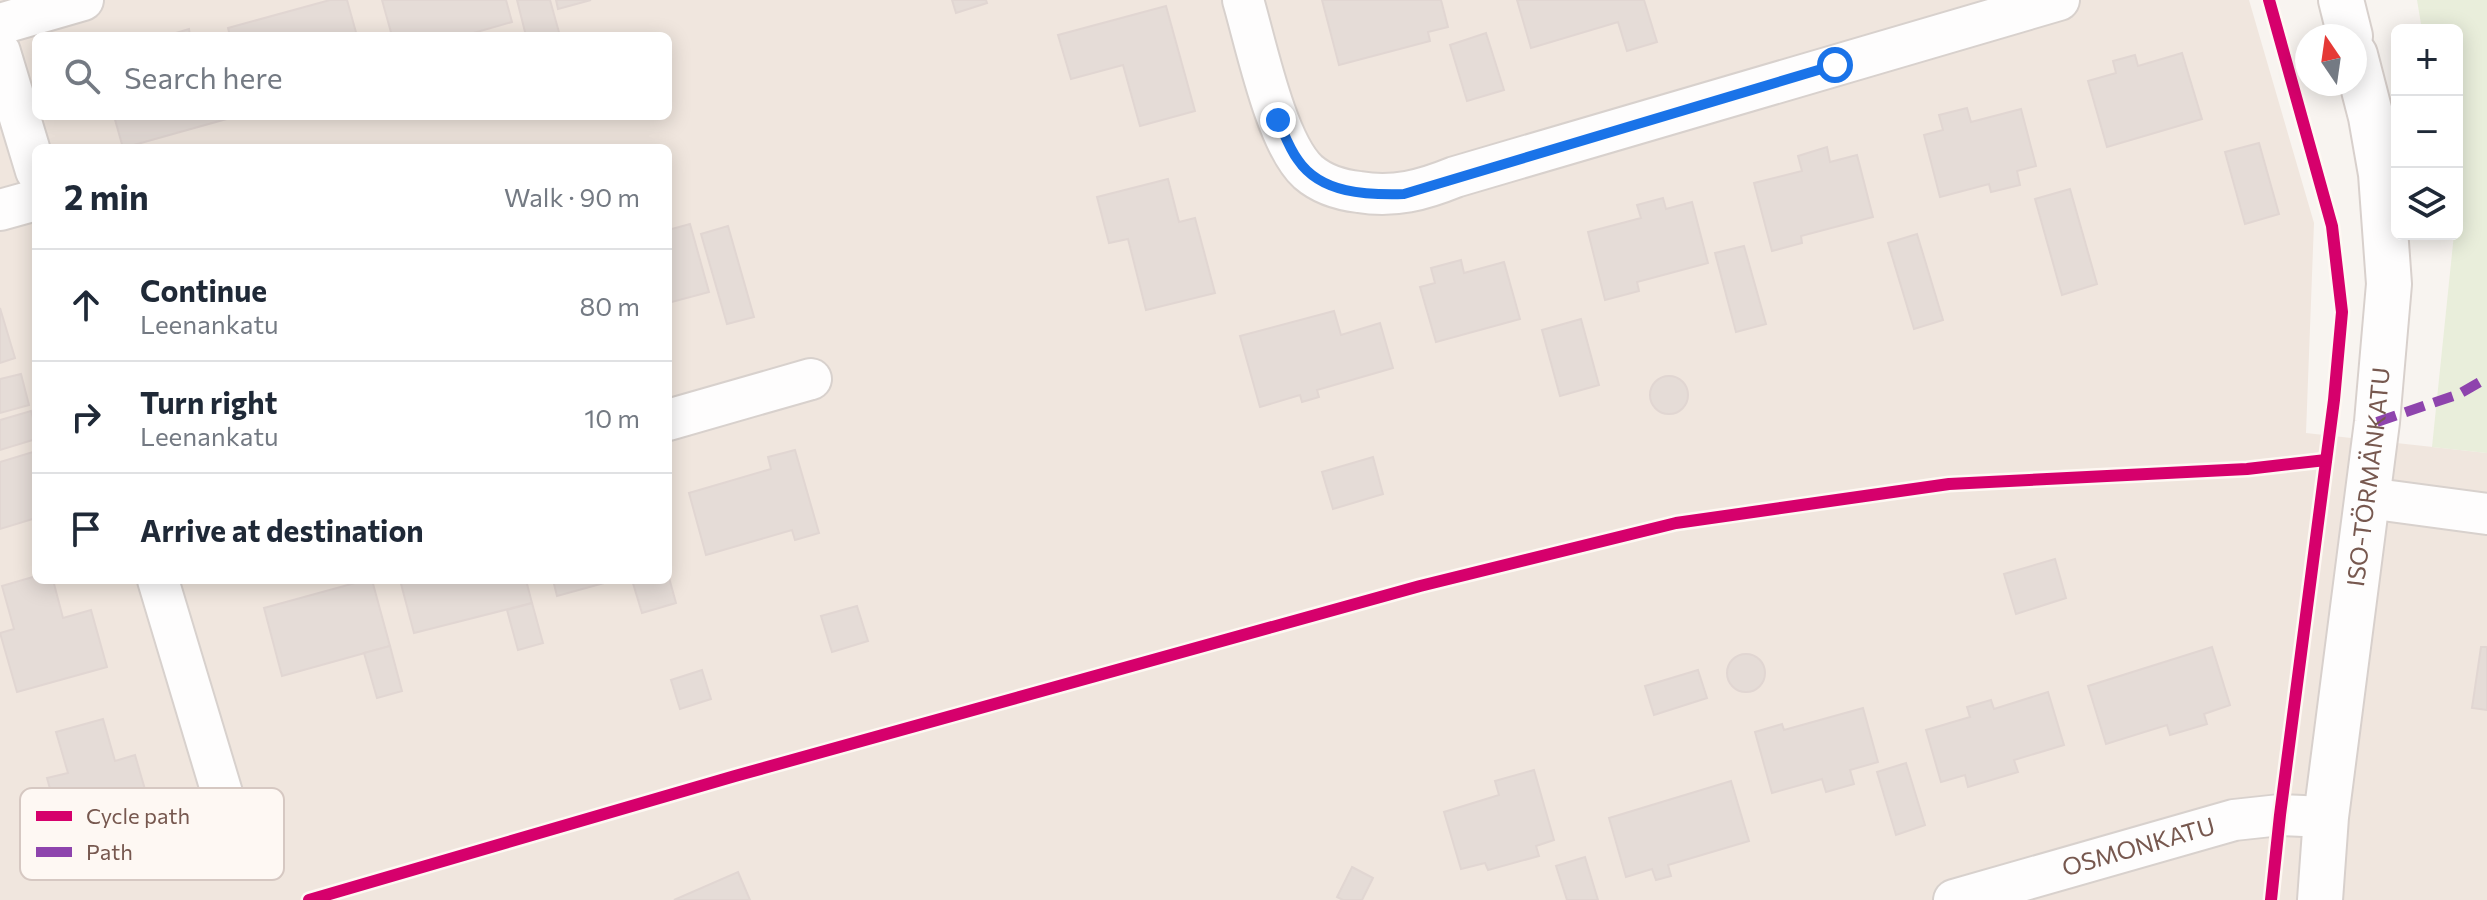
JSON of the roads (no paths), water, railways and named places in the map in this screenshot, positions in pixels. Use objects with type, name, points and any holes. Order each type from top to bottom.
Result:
[{"type":"street","points":[[0,24],[83,0]]},
{"type":"street","points":[[1243,0],[1278,120],[1298,161],[1324,183],[1375,195],[1404,194],[1429,188],[1455,177],[2059,0]]},
{"type":"street","points":[[2341,0],[2347,24]]},
{"type":"street","points":[[0,52],[32,158]]},
{"type":"street","name":"ISO-TÖRMÄNKATU","points":[[2320,900],[2326,817],[2377,422],[2389,284],[2381,174],[2366,96]]},
{"type":"street","points":[[0,210],[32,201]]},
{"type":"street","points":[[672,419],[811,379]]},
{"type":"street","points":[[2368,498],[2487,514]]},
{"type":"street","points":[[159,584],[220,788]]},
{"type":"street","name":"OSMONKATU","points":[[1954,900],[2234,820],[2280,815],[2326,817]]}]
